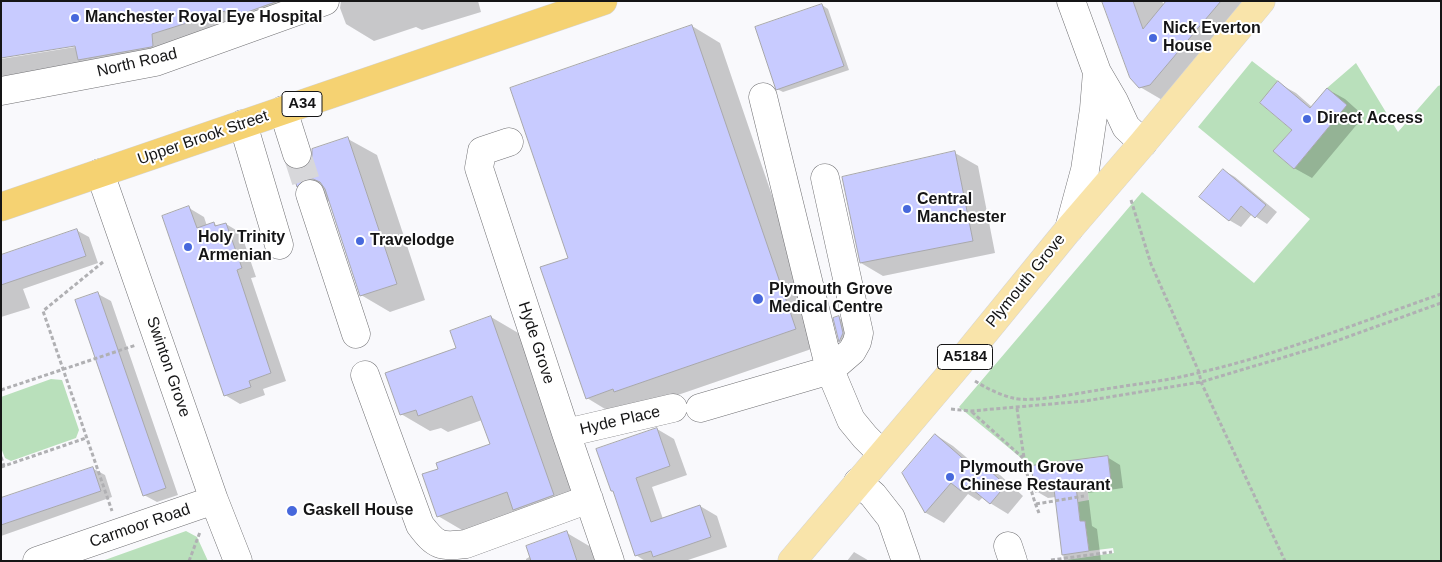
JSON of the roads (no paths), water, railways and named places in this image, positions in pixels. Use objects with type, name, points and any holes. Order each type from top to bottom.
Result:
[{"type":"highway","name":"Upper Brook Street","points":[[1,207],[283,110],[566,7],[603,1]]},
{"type":"main road","name":"Plymouth Grove","points":[[792,561],[1261,1]]},
{"type":"street","points":[[1071,1],[1096,72],[1114,100],[1126,127],[1143,143]]},
{"type":"street","name":"North Road","points":[[1,91],[155,62],[319,2]]},
{"type":"street","points":[[1069,229],[1086,170],[1094,109],[1096,72]]},
{"type":"street","points":[[763,97],[830,370],[851,420],[882,453]]},
{"type":"street","points":[[283,110],[297,154]]},
{"type":"street","points":[[243,124],[279,245]]},
{"type":"street","name":"Hyde Grove","points":[[508,142],[482,151],[479,168],[610,561]]},
{"type":"street","name":"Swinton Grove","points":[[100,173],[214,500],[238,561]]},
{"type":"street","points":[[700,408],[830,370],[852,351],[857,342],[859,333],[825,178]]},
{"type":"street","points":[[310,194],[356,334]]},
{"type":"street","points":[[366,375],[420,525],[432,540],[446,546],[466,544],[589,499]]},
{"type":"street","name":"Hyde Place","points":[[566,433],[673,408]]},
{"type":"street","points":[[858,482],[874,496],[890,518],[906,561]]},
{"type":"street","name":"Carmoor Road","points":[[37,561],[214,500]]},
{"type":"tunnel","points":[[297,154],[310,194]]},
{"type":"place","name":"Manchester Royal Eye Hospital","points":[[75,18]]},
{"type":"place","name":"Nick Everton House","points":[[1153,38]]},
{"type":"place","name":"Direct Access","points":[[1307,119]]},
{"type":"place","name":"Central Manchester","points":[[907,209]]},
{"type":"place","name":"Travelodge","points":[[360,241]]},
{"type":"place","name":"Holy Trinity Armenian","points":[[188,247]]},
{"type":"place","name":"Plymouth Grove Medical Centre","points":[[758,299]]},
{"type":"place","name":"Plymouth Grove Chinese Restaurant","points":[[950,477]]},
{"type":"place","name":"Gaskell House","points":[[292,511]]}]
